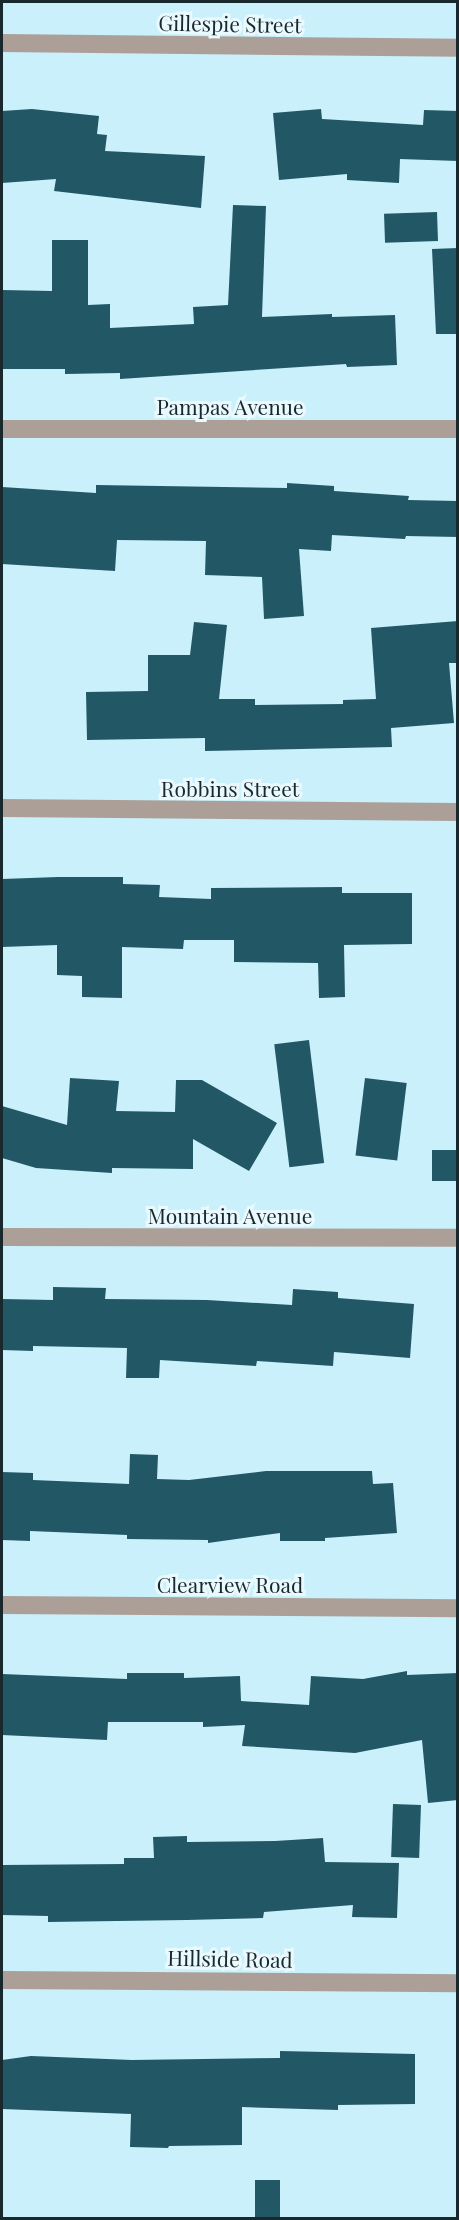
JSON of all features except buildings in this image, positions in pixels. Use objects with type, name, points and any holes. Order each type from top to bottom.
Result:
[{"type":"street","name":"Gillespie Street","points":[[2,43],[458,48]]},
{"type":"street","name":"Pampas Avenue","points":[[2,429],[458,429]]},
{"type":"street","name":"Robbins Street","points":[[2,808],[458,812]]},
{"type":"street","name":"Mountain Avenue","points":[[2,1237],[458,1238]]},
{"type":"street","name":"Clearview Road","points":[[2,1605],[458,1608]]},
{"type":"street","name":"Hillside Road","points":[[2,1980],[458,1983]]}]
